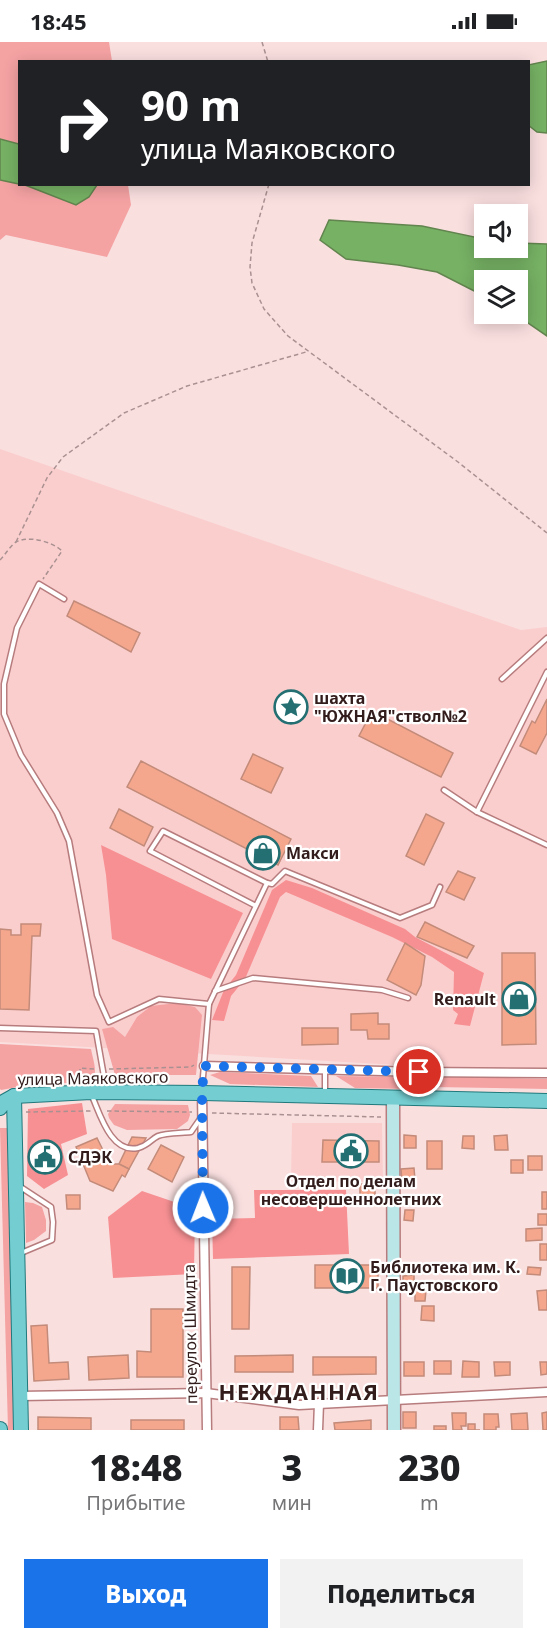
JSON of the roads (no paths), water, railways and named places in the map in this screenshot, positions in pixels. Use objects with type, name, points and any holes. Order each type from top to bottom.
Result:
[{"type":"main road","name":"улица Маяковского","points":[[7,1096],[107,1092],[547,1101]]},
{"type":"main road","points":[[0,1108],[7,1096]]},
{"type":"main road","points":[[7,1096],[16,1184],[21,1430]]},
{"type":"street","points":[[204,1062],[325,1069],[547,1073]]},
{"type":"street","name":"переулок Шмидта","points":[[202,1093],[207,1430]]},
{"type":"street","points":[[393,1098],[394,1430]]},
{"type":"street","points":[[20,1396],[206,1393],[299,1405],[547,1392]]},
{"type":"street","points":[[318,1430],[319,1403]]},
{"type":"lane","points":[[64,599],[39,584],[17,628],[4,684],[4,714],[21,755],[57,813],[69,841],[97,995],[109,1022],[159,999],[209,1004]]},
{"type":"lane","points":[[502,679],[547,638]]},
{"type":"lane","points":[[477,812],[547,672]]},
{"type":"lane","points":[[444,790],[477,812],[547,845]]},
{"type":"lane","points":[[256,906],[150,851],[163,831],[267,883],[272,884],[285,871],[400,918],[432,905],[440,887]]},
{"type":"lane","points":[[202,1093],[209,1004],[267,883]]},
{"type":"lane","points":[[214,991],[253,978],[382,990],[408,998]]},
{"type":"lane","points":[[0,1028],[96,1031],[107,1092]]},
{"type":"lane","points":[[325,1069],[325,1096]]},
{"type":"lane","points":[[419,1072],[420,1098]]},
{"type":"lane","points":[[85,1092],[118,1144],[135,1149],[148,1144],[158,1136],[191,1132],[202,1116]]},
{"type":"lane","points":[[16,1184],[51,1207],[53,1222],[52,1240],[17,1255]]},
{"type":"place","name":"шахта \"ЮЖНАЯ\"ствол№2","points":[[291,707]]},
{"type":"place","name":"Макси","points":[[263,853]]},
{"type":"place","name":"Renault","points":[[519,999]]},
{"type":"place","name":"Отдел по делам несовершеннолетних","points":[[351,1151]]},
{"type":"place","name":"СДЭК","points":[[45,1157]]},
{"type":"place","name":"Библиотека им. К. Г. Паустовского","points":[[347,1276]]},
{"type":"district","name":"НЕЖДАННАЯ","points":[[299,1391]]}]
